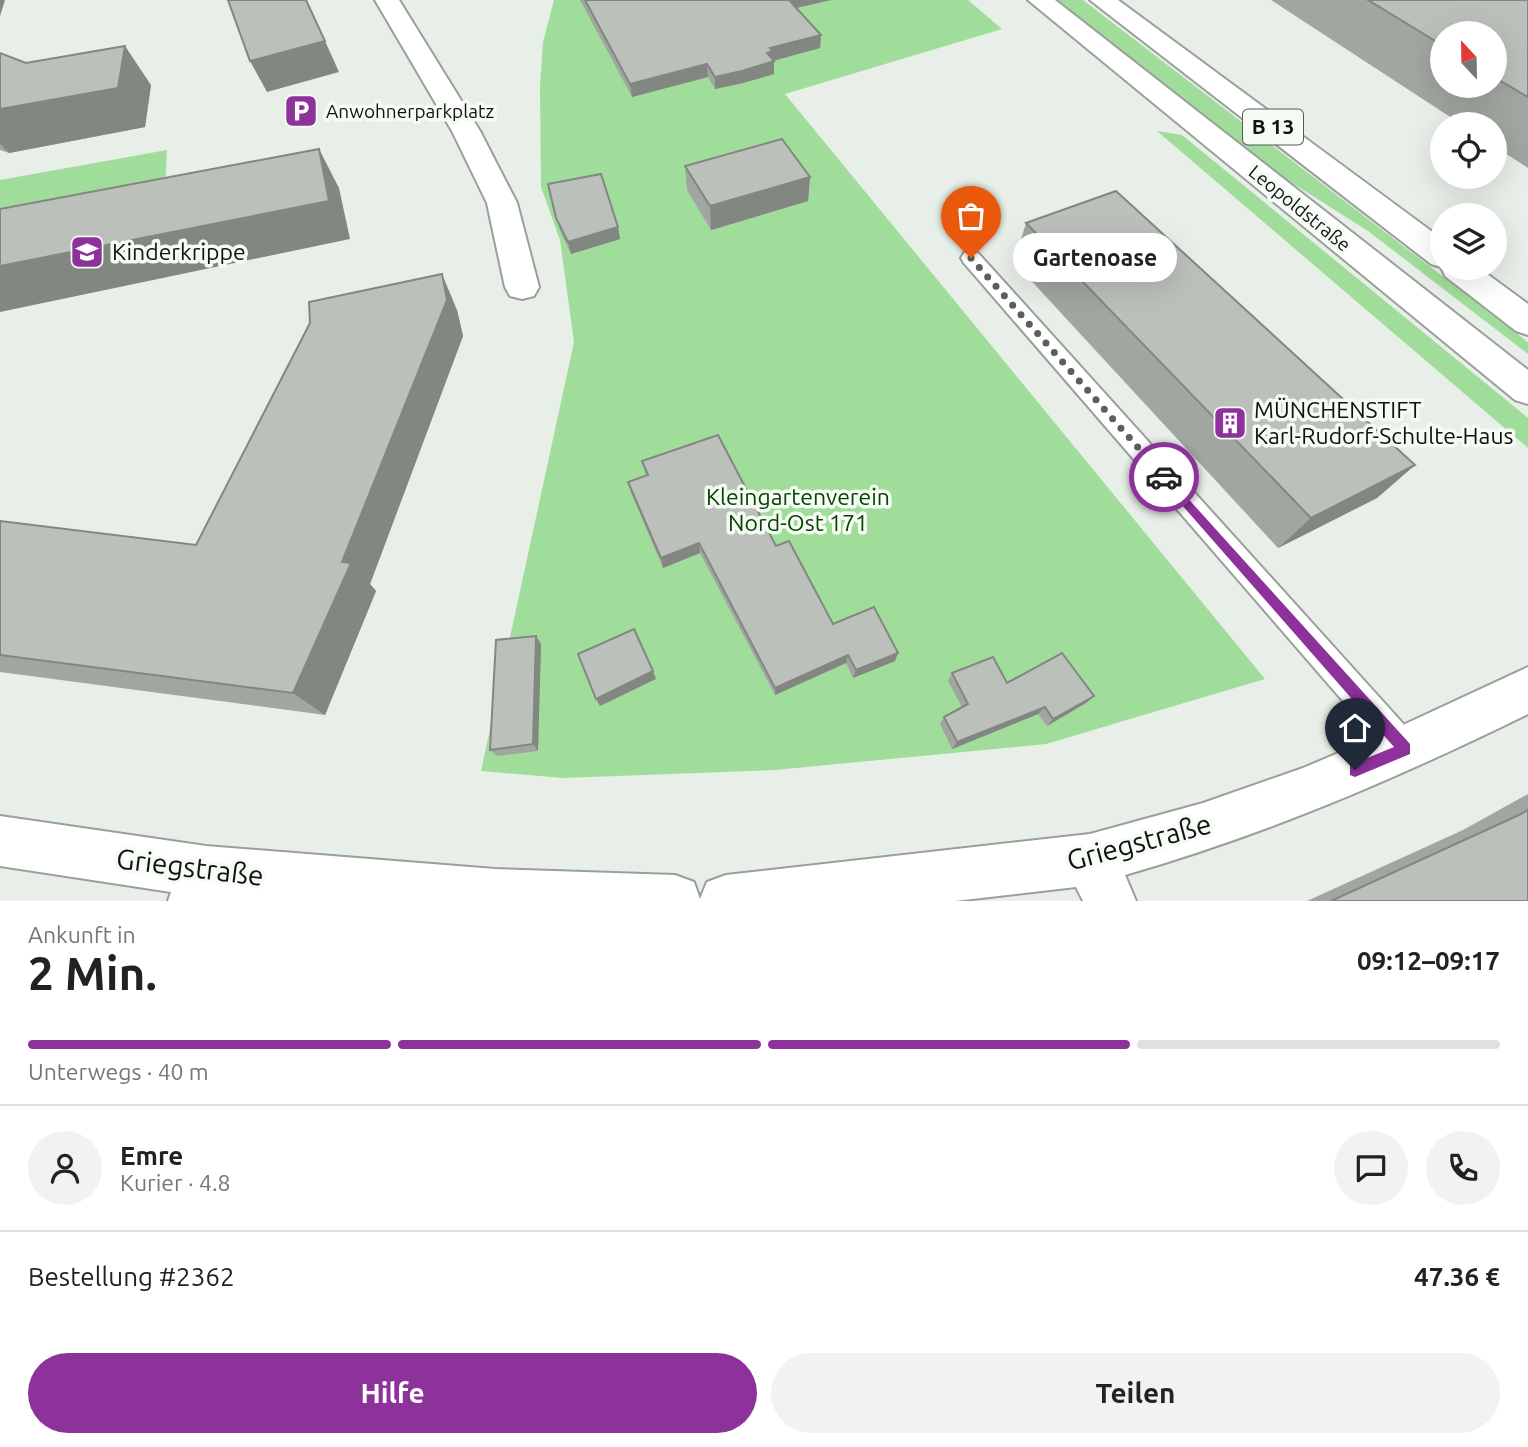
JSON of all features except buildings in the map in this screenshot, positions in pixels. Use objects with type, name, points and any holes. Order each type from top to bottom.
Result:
[{"type":"street","points":[[387,0],[466,131],[502,203],[522,287]]},
{"type":"street","name":"Leopoldstraße","points":[[1040,0],[1528,390]]},
{"type":"street","name":"B 13","points":[[1102,0],[1430,247]]},
{"type":"street","points":[[1473,280],[1528,322]]},
{"type":"street","name":"Griegstraße","points":[[726,901],[1100,881],[1203,828],[1292,796],[1405,749],[1528,690]]},
{"type":"street","name":"Griegstraße","points":[[0,841],[200,886],[675,901]]},
{"type":"lane","points":[[971,258],[1405,749]]},
{"type":"green space","name":"Kleingartenverein Nord-Ost 171","points":[[554,0],[968,0],[1002,29],[785,94],[1265,679],[1046,744],[775,770],[563,778],[481,771],[574,342],[560,240],[541,187],[540,87],[543,42]]},
{"type":"green space","points":[[1056,0],[1083,0],[1430,267],[1430,279],[1368,231],[1278,174]]},
{"type":"green space","points":[[1157,131],[1182,135],[1528,418],[1528,448]]},
{"type":"green space","points":[[167,150],[165,188],[0,220],[0,180]]},
{"type":"green space","points":[[1432,280],[1447,280],[1528,342],[1528,354]]},
{"type":"way so far","points":[[971,258],[1164,477]]},
{"type":"place","name":"Anwohnerparkplatz","points":[[301,111]]},
{"type":"place","name":"Kinderkrippe","points":[[87,252]]},
{"type":"place","name":"Gartenoase","points":[[971,258]]},
{"type":"place","name":"MÜNCHENSTIFT Karl-Rudorf-Schulte-Haus","points":[[1230,423]]},
{"type":"route","points":[[1164,477],[1405,749],[1355,770]]}]
